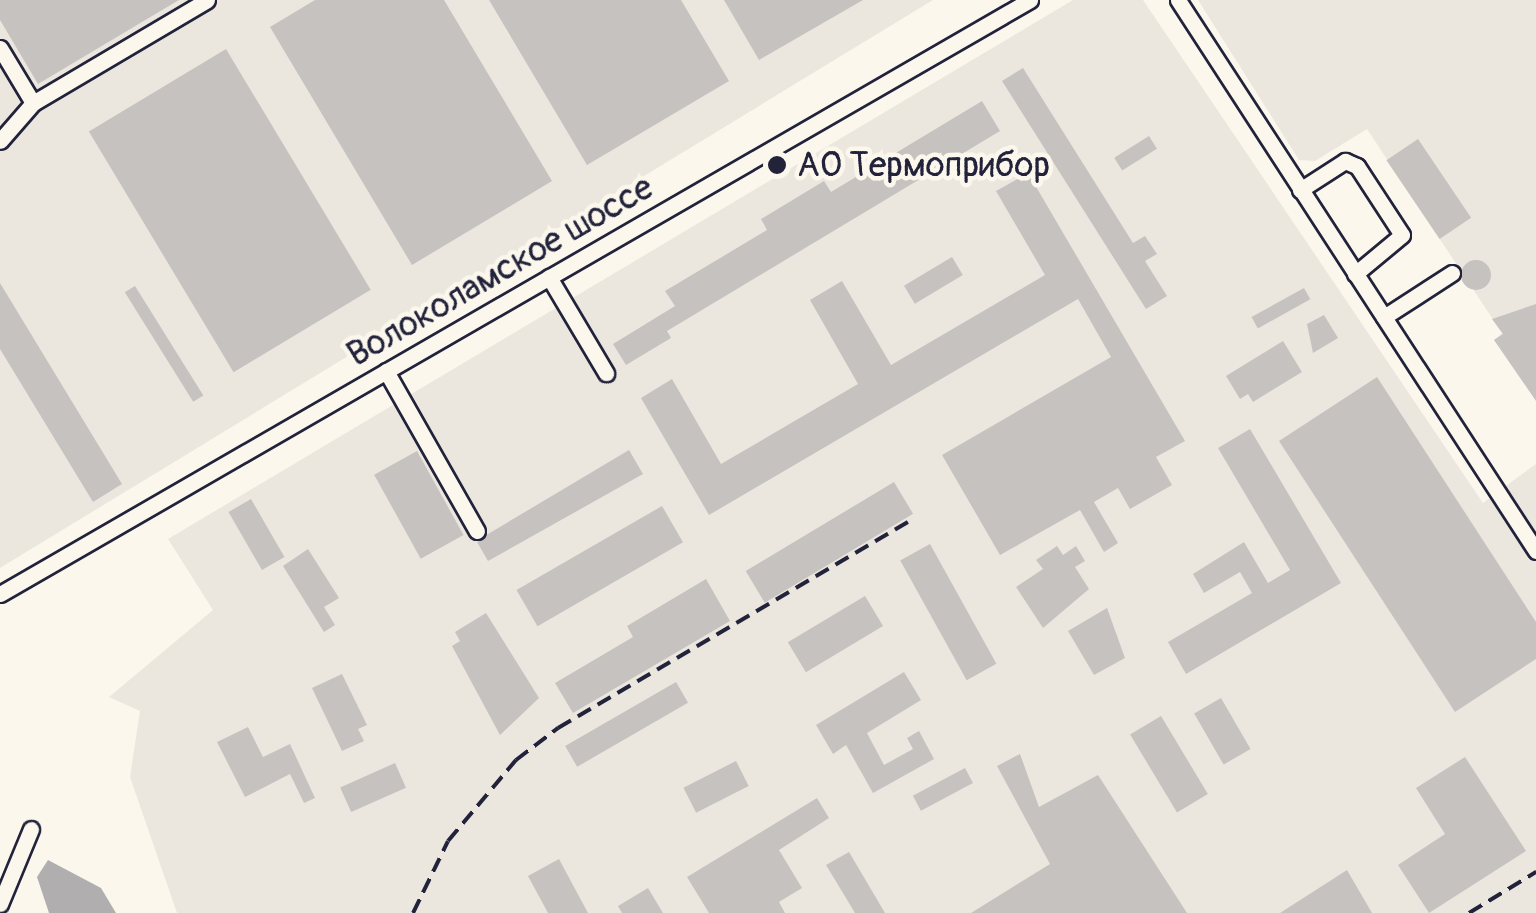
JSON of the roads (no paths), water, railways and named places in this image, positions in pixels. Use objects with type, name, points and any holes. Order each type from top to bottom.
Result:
[{"type":"street","points":[[0,141],[33,103],[207,0]]},
{"type":"street","name":"Волоколамское шоссе","points":[[0,594],[1030,0]]},
{"type":"street","points":[[1178,0],[1536,551]]},
{"type":"street","points":[[0,48],[33,103]]},
{"type":"street","points":[[1300,190],[1345,162],[1358,166],[1402,235],[1355,274]]},
{"type":"street","points":[[1384,318],[1452,273]]},
{"type":"street","points":[[548,277],[606,373]]},
{"type":"street","points":[[386,371],[477,531]]},
{"type":"street","points":[[0,904],[32,829]]},
{"type":"railway","points":[[413,913],[448,841],[516,760],[558,728],[910,521]]},
{"type":"railway","points":[[1469,913],[1536,872]]},
{"type":"place","name":"АО Термоприбор","points":[[777,165]]}]
